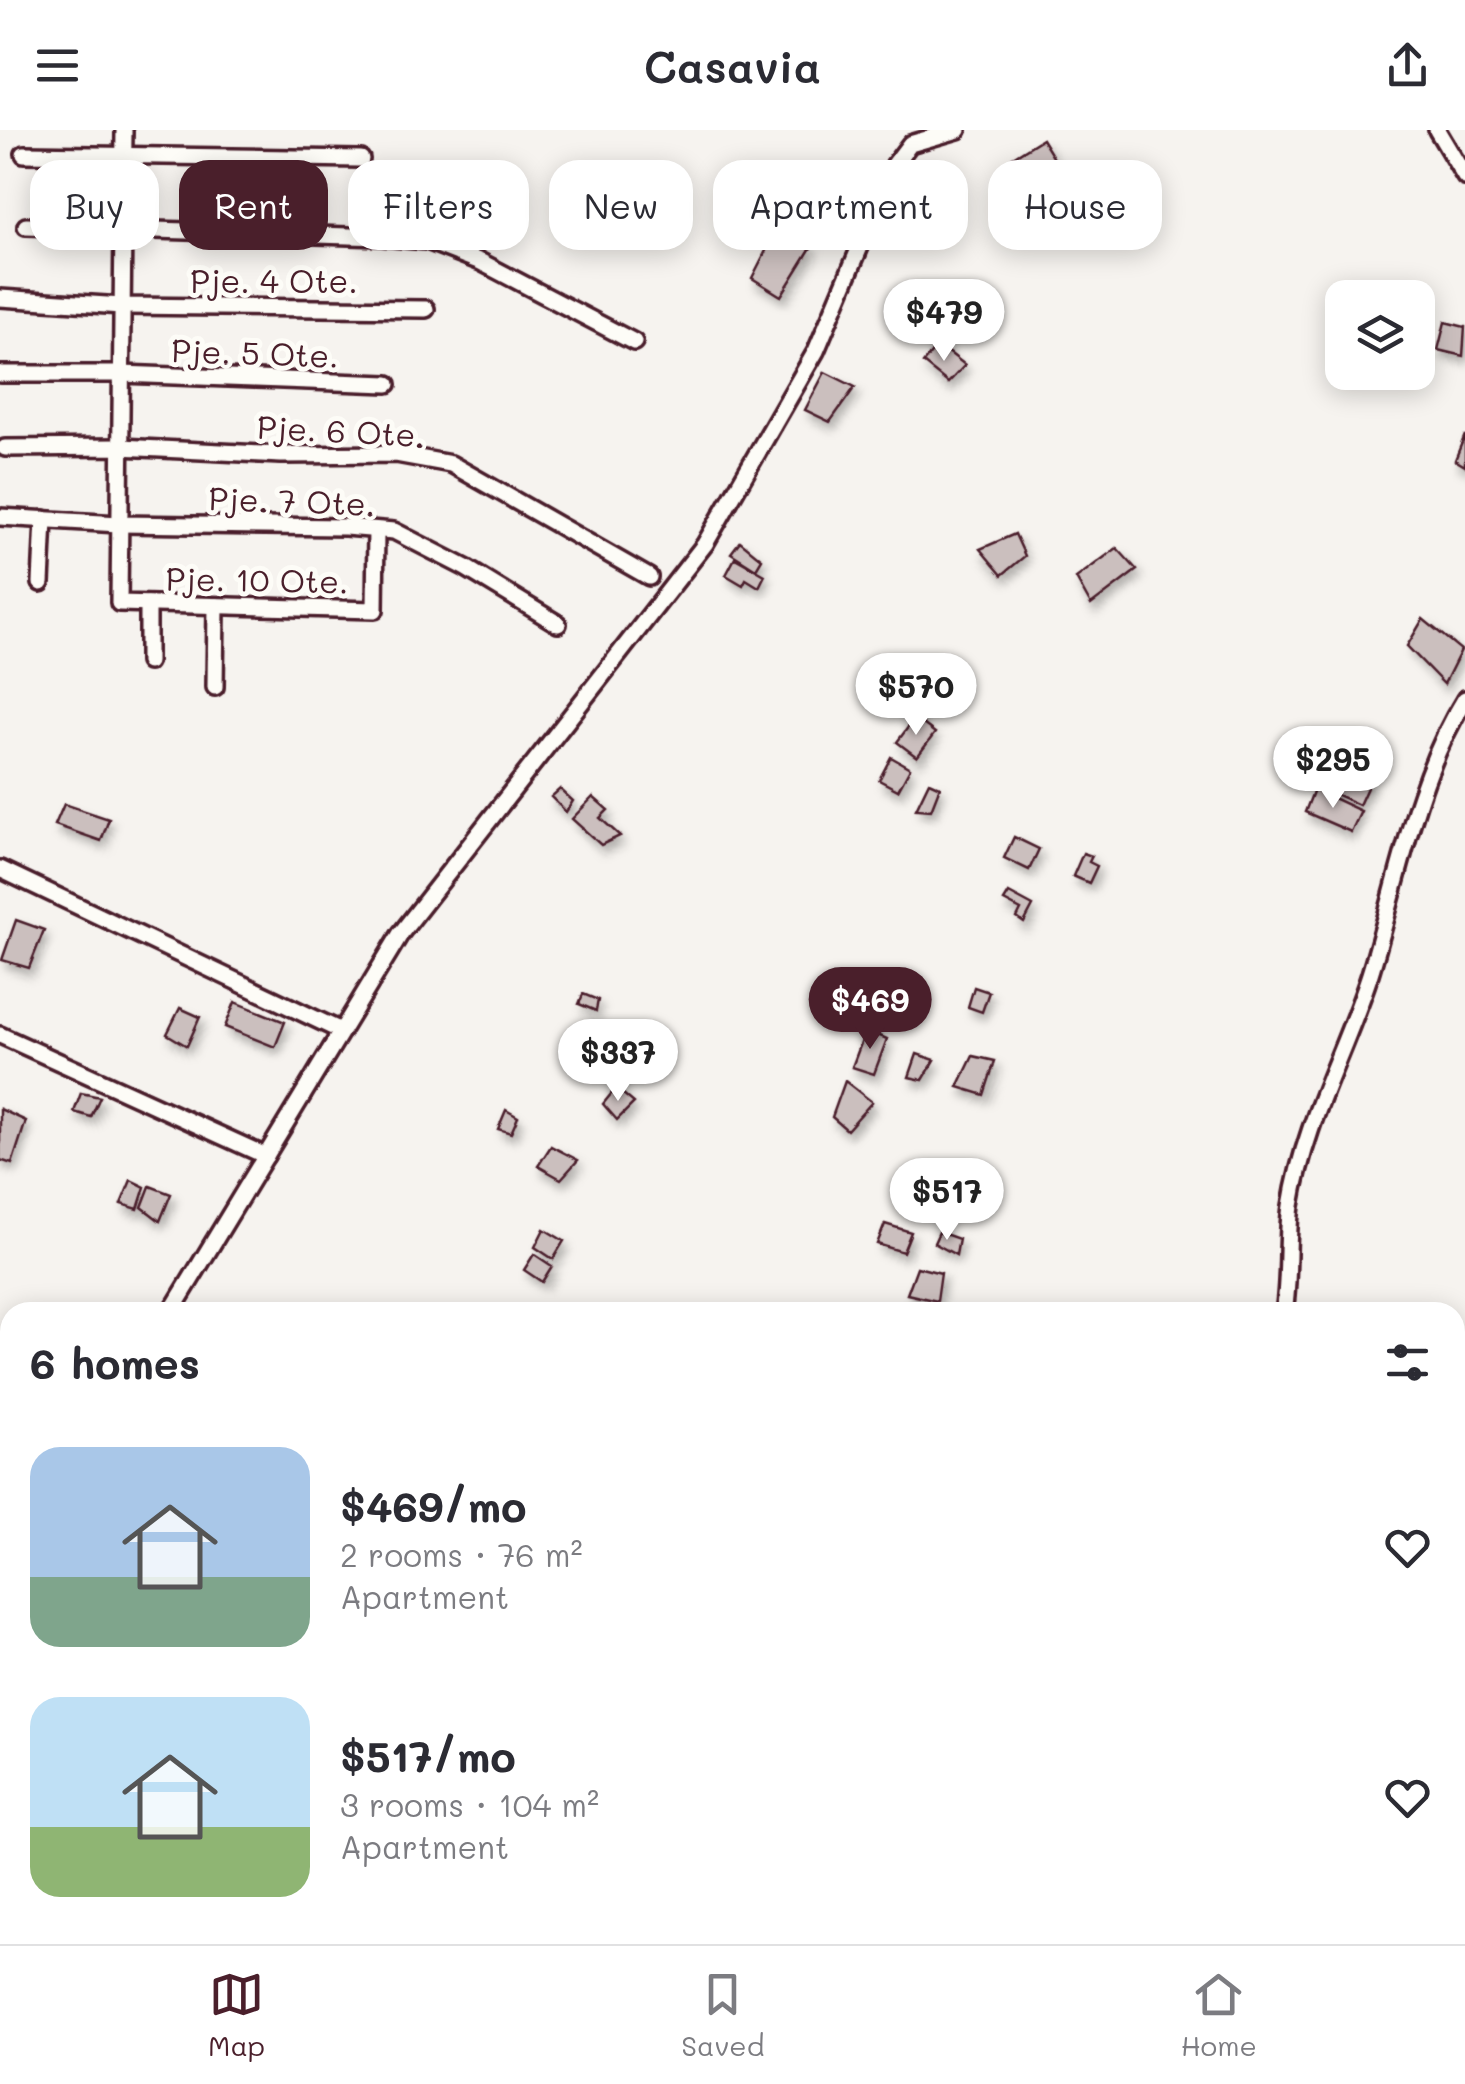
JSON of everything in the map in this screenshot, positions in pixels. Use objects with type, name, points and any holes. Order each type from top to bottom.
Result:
[{"type":"street","points":[[124,130],[124,160]]},
{"type":"street","points":[[178,1302],[401,933],[706,544],[816,351],[895,164],[910,144],[958,130]]},
{"type":"street","points":[[1437,130],[1465,177]]},
{"type":"street","points":[[24,154],[361,160]]},
{"type":"street","points":[[26,226],[30,226]]},
{"type":"street","points":[[159,232],[382,237],[427,242],[481,262],[634,342]]},
{"type":"street","points":[[120,524],[123,250]]},
{"type":"street","name":"Pje. 4 Ote.","points":[[0,298],[122,306],[426,308]]},
{"type":"street","name":"Pje. 5 Ote.","points":[[0,374],[121,374],[388,384]]},
{"type":"street","name":"Pje. 6 Ote.","points":[[5,448],[396,454],[451,464],[649,577]]},
{"type":"street","name":"Pje. 7 Ote.","points":[[0,516],[120,524],[394,531],[558,624]]},
{"type":"street","points":[[41,584],[44,519]]},
{"type":"street","name":"Pje. 10 Ote.","points":[[120,524],[119,603],[374,610],[376,530]]},
{"type":"street","points":[[148,604],[148,662]]},
{"type":"street","points":[[215,687],[216,606]]},
{"type":"street","points":[[1286,1302],[1291,1208],[1307,1134],[1370,975],[1395,876],[1436,762],[1465,699]]},
{"type":"street","points":[[0,869],[341,1031]]},
{"type":"street","points":[[0,1035],[266,1156]]},
{"type":"building","points":[[1042,139],[1055,160],[1015,160],[1013,157]]},
{"type":"building","points":[[766,250],[810,250],[781,296],[752,278]]},
{"type":"building","points":[[1445,322],[1465,327],[1463,356],[1438,350]]},
{"type":"building","points":[[938,344],[965,365],[948,383],[923,363]]},
{"type":"building","points":[[825,372],[855,387],[830,422],[805,410]]},
{"type":"building","points":[[1465,435],[1465,466],[1455,460]]},
{"type":"building","points":[[1015,534],[1025,556],[1002,575],[980,549]]},
{"type":"building","points":[[740,541],[762,559],[756,569],[731,553]]},
{"type":"building","points":[[1117,548],[1137,570],[1091,605],[1076,578]]},
{"type":"building","points":[[735,558],[765,575],[759,587],[746,579],[743,585],[726,575]]},
{"type":"building","points":[[1423,619],[1461,650],[1444,684],[1407,646]]},
{"type":"building","points":[[915,718],[935,733],[917,757],[897,742]]},
{"type":"building","points":[[1340,755],[1360,764],[1355,774],[1370,781],[1359,805],[1324,789]]},
{"type":"building","points":[[891,757],[910,768],[898,790],[879,780]]},
{"type":"building","points":[[929,782],[940,787],[931,810],[916,809]]},
{"type":"building","points":[[560,789],[573,801],[566,812],[551,797]]},
{"type":"building","points":[[1314,789],[1361,811],[1351,832],[1305,812]]},
{"type":"building","points":[[593,797],[608,810],[600,818],[620,836],[601,845],[572,819]]},
{"type":"building","points":[[64,804],[109,819],[101,841],[55,825]]},
{"type":"building","points":[[1014,837],[1039,849],[1029,870],[1004,858]]},
{"type":"building","points":[[1083,853],[1092,856],[1089,862],[1097,866],[1089,883],[1073,876]]},
{"type":"building","points":[[1009,893],[1033,906],[1024,923],[1017,918],[1021,910],[1004,901]]},
{"type":"building","points":[[16,920],[44,930],[29,968],[2,960]]},
{"type":"building","points":[[974,987],[989,992],[982,1012],[968,1007]]},
{"type":"building","points":[[583,994],[598,1000],[596,1011],[579,1004]]},
{"type":"building","points":[[235,1002],[285,1022],[275,1047],[225,1027]]},
{"type":"building","points":[[180,1008],[200,1017],[187,1046],[167,1034]]},
{"type":"building","points":[[866,1030],[887,1039],[874,1074],[852,1067]]},
{"type":"building","points":[[917,1054],[935,1060],[923,1080],[909,1077]]},
{"type":"building","points":[[973,1056],[995,1061],[984,1095],[958,1087]]},
{"type":"building","points":[[845,1081],[872,1102],[847,1130],[832,1117]]},
{"type":"building","points":[[616,1088],[634,1103],[617,1120],[603,1104]]},
{"type":"building","points":[[81,1093],[100,1097],[91,1117],[74,1112]]},
{"type":"building","points":[[0,1109],[26,1121],[12,1164],[0,1160]]},
{"type":"building","points":[[506,1110],[518,1117],[511,1133],[498,1129]]},
{"type":"building","points":[[551,1146],[578,1160],[561,1179],[538,1166]]},
{"type":"building","points":[[131,1180],[145,1187],[138,1209],[121,1204]]},
{"type":"building","points":[[150,1186],[171,1194],[160,1221],[142,1207]]},
{"type":"building","points":[[885,1224],[911,1232],[903,1252],[877,1244]]},
{"type":"building","points":[[544,1229],[564,1241],[553,1259],[535,1247]]},
{"type":"building","points":[[939,1232],[959,1239],[956,1255],[934,1243]]},
{"type":"building","points":[[534,1254],[552,1266],[542,1282],[524,1270]]},
{"type":"building","points":[[917,1267],[941,1273],[937,1301],[907,1294]]}]
